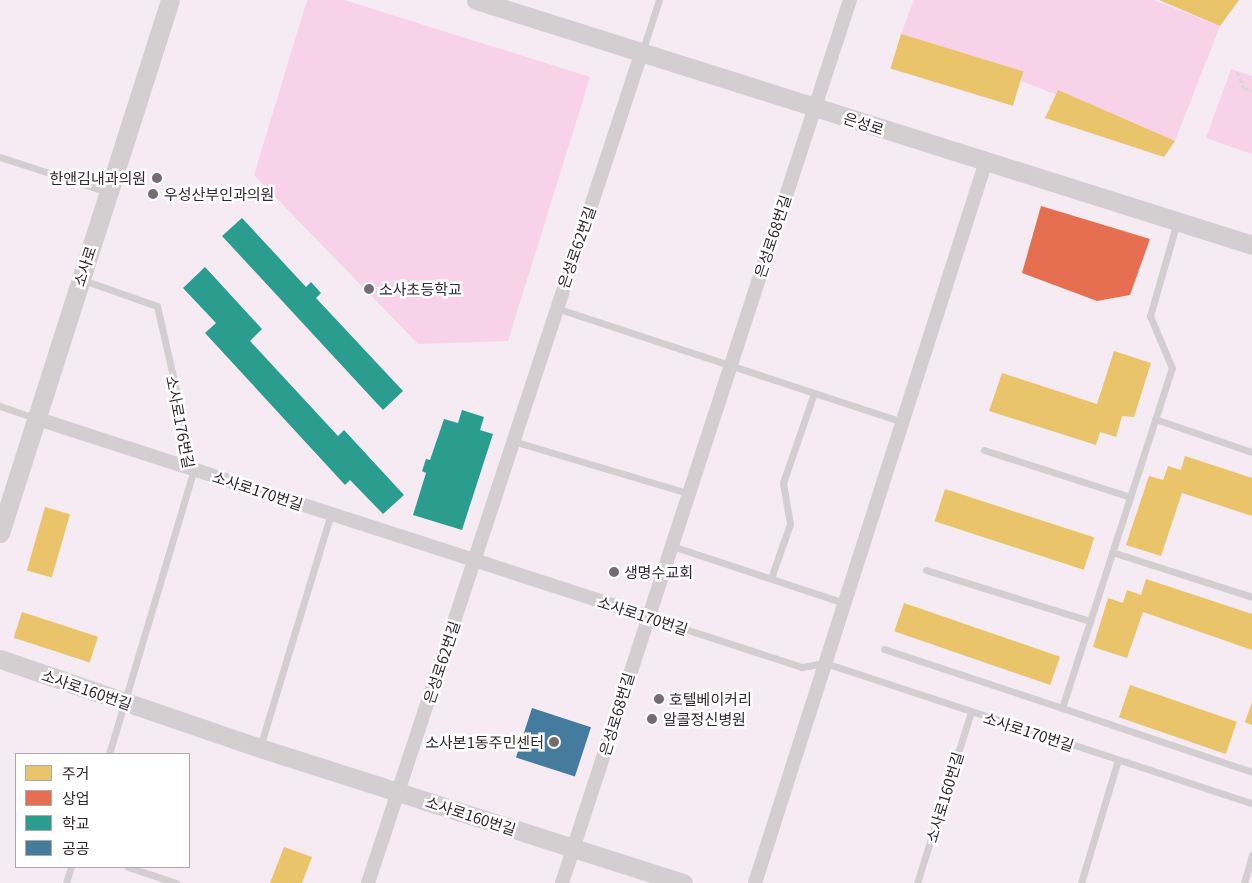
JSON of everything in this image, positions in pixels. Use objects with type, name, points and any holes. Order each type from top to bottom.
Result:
[{"type":"street","name":"소사로","points":[[0,533],[35,418],[170,0]]},
{"type":"street","name":"은성로","points":[[476,0],[641,54],[1252,245]]},
{"type":"street","name":"은성로68번길","points":[[562,883],[647,616],[850,0]]},
{"type":"street","name":"은성로62번길","points":[[368,883],[641,54]]},
{"type":"street","points":[[755,883],[986,161]]},
{"type":"street","name":"소사로170번길","points":[[35,418],[647,616]]},
{"type":"street","name":"소사로160번길","points":[[0,659],[260,748],[683,883]]},
{"type":"lane","points":[[641,54],[659,0]]},
{"type":"lane","points":[[0,157],[108,192]]},
{"type":"lane","points":[[1062,708],[1172,368],[1150,316],[1178,222]]},
{"type":"lane","name":"소사로176번길","points":[[80,279],[157,306],[194,469],[109,753]]},
{"type":"lane","points":[[556,308],[902,422]]},
{"type":"lane","points":[[771,578],[790,524],[783,483],[814,393]]},
{"type":"lane","points":[[0,406],[35,418]]},
{"type":"lane","points":[[1155,420],[1252,452]]},
{"type":"lane","points":[[513,441],[688,493]]},
{"type":"lane","points":[[984,450],[1130,497]]},
{"type":"lane","points":[[260,748],[331,513]]},
{"type":"lane","points":[[670,546],[844,603]]},
{"type":"lane","points":[[1112,552],[1252,597]]},
{"type":"lane","points":[[926,570],[1090,621]]},
{"type":"lane","name":"소사로170번길","points":[[647,616],[802,667],[825,663],[1252,803]]},
{"type":"lane","points":[[884,649],[1252,772]]},
{"type":"lane","name":"소사로160번길","points":[[917,883],[971,712]]},
{"type":"lane","points":[[1081,883],[1118,760]]},
{"type":"lane","points":[[1244,883],[1252,855]]},
{"type":"lane","points":[[66,883],[71,868]]},
{"type":"lane","points":[[131,868],[176,883]]},
{"type":"path","points":[[1237,72],[1244,88],[1252,92]]},
{"type":"shaded area","points":[[307,0],[344,0],[590,77],[508,341],[418,344],[254,175]]},
{"type":"shaded area","points":[[914,0],[1153,0],[1220,26],[1175,141],[901,34]]},
{"type":"shaded area","points":[[1231,69],[1252,76],[1252,154],[1206,138]]},
{"type":"building: 주거","points":[[1159,0],[1239,0],[1220,26]]},
{"type":"building: 주거","points":[[901,34],[1023,71],[1013,106],[890,68]]},
{"type":"building: 주거","points":[[1058,90],[1175,141],[1164,157],[1045,118]]},
{"type":"building: 주거","points":[[1114,351],[1151,363],[1134,417],[1122,416],[1116,437],[1100,432],[1096,445],[989,411],[1002,373],[1097,404]]},
{"type":"building: 주거","points":[[1185,456],[1252,478],[1252,516],[1182,493],[1161,556],[1126,545],[1149,476],[1163,480],[1168,466],[1181,470]]},
{"type":"building: 주거","points":[[945,489],[1094,538],[1084,570],[934,521]]},
{"type":"building: 주거","points":[[45,507],[70,514],[52,578],[27,570]]},
{"type":"building: 주거","points":[[1146,579],[1252,614],[1252,650],[1143,612],[1127,658],[1093,647],[1108,598],[1123,603],[1127,590],[1141,595]]},
{"type":"building: 주거","points":[[904,603],[1060,657],[1050,685],[894,631]]},
{"type":"building: 주거","points":[[22,612],[98,637],[90,662],[14,638]]},
{"type":"building: 주거","points":[[1130,685],[1237,722],[1226,754],[1119,717]]},
{"type":"building: 주거","points":[[1252,702],[1252,725],[1245,722]]},
{"type":"building: 주거","points":[[284,847],[312,857],[302,883],[270,883]]},
{"type":"building: 상업","points":[[1041,206],[1150,239],[1130,295],[1097,301],[1022,273]]},
{"type":"building: 학교","points":[[242,218],[306,287],[311,282],[321,293],[316,298],[403,391],[383,410],[222,236]]},
{"type":"building: 학교","points":[[205,267],[262,329],[250,341],[338,436],[344,430],[404,495],[383,514],[350,480],[345,485],[205,333],[216,323],[183,288]]},
{"type":"building: 학교","points":[[462,410],[484,417],[480,430],[493,434],[462,530],[413,515],[426,473],[422,471],[426,459],[430,460],[444,419],[458,423]]},
{"type":"building: 공공","name":"소사본1동주민센터","points":[[532,708],[591,727],[575,777],[516,757]]},
{"type":"place","name":"한앤김내과의원","points":[[157,178]]},
{"type":"place","name":"우성산부인과의원","points":[[153,194]]},
{"type":"place","name":"소사초등학교","points":[[369,289]]},
{"type":"place","name":"생명수교회","points":[[614,572]]},
{"type":"place","name":"호텔베이커리","points":[[659,699]]},
{"type":"place","name":"알콜정신병원","points":[[652,719]]},
{"type":"place","name":"소사본1동주민센터","points":[[554,742]]}]
